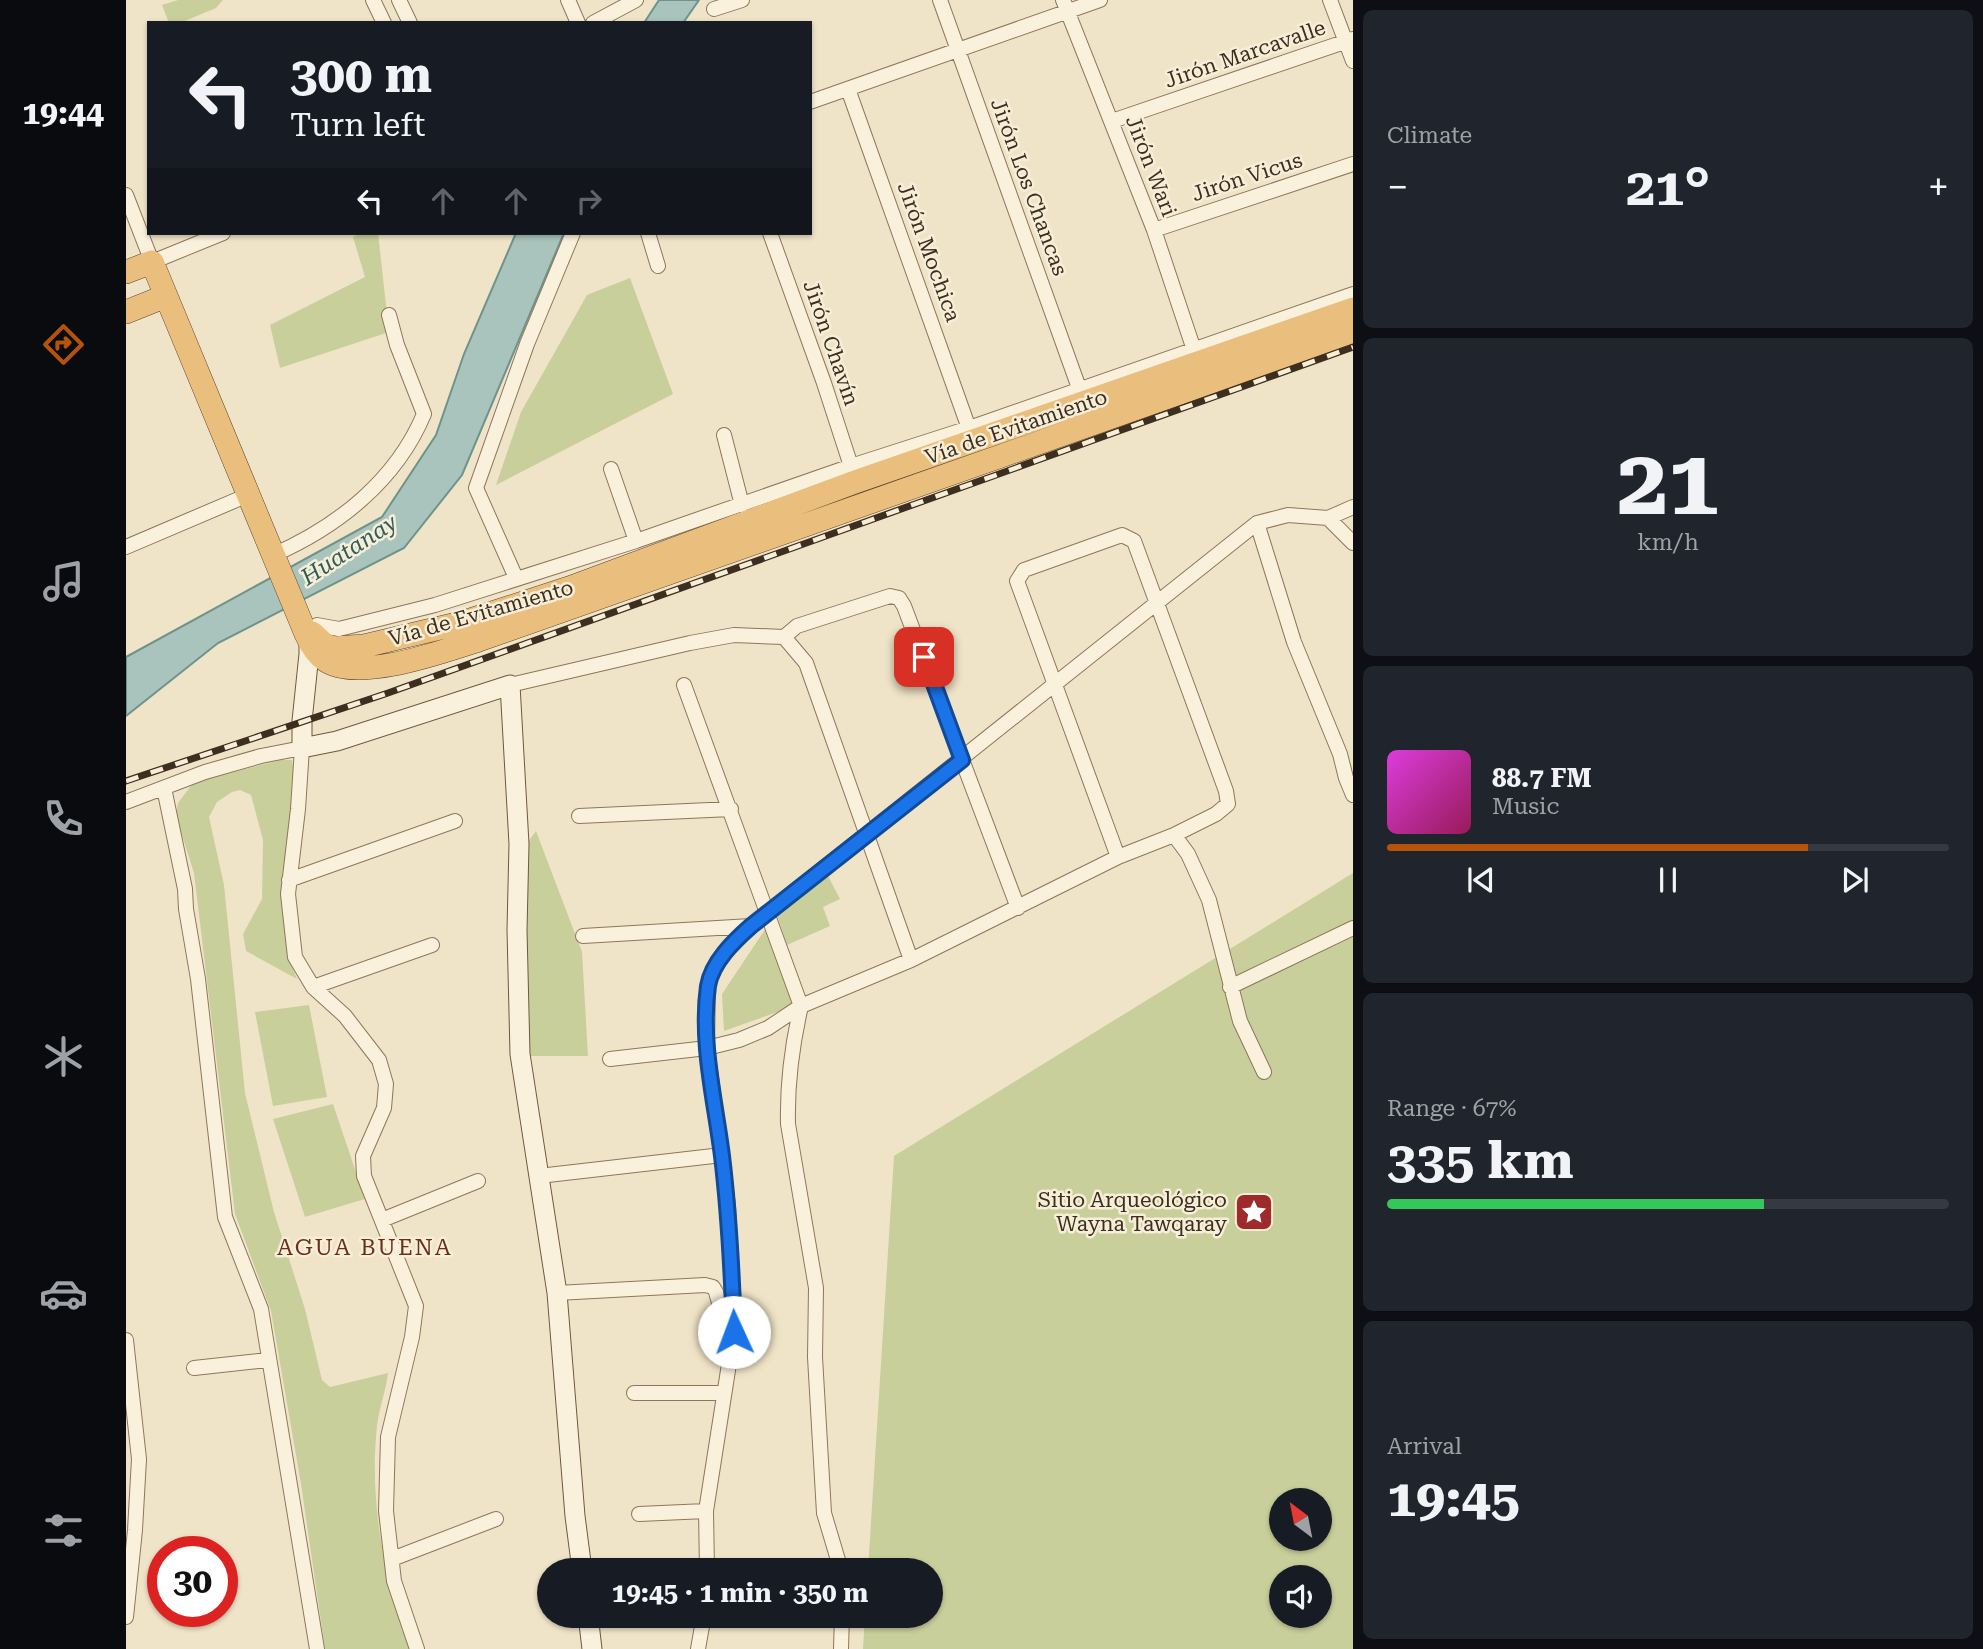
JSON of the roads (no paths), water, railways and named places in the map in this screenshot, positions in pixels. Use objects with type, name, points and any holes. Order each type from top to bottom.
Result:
[{"type":"highway","points":[[126,272],[152,262],[302,622]]},
{"type":"highway","points":[[126,312],[166,296]]},
{"type":"highway","name":"Vía de Evitamiento","points":[[302,622],[325,645],[334,648],[364,646],[461,623],[581,583],[855,482],[972,435],[1353,309]]},
{"type":"highway","name":"Vía de Evitamiento","points":[[302,622],[325,660],[342,667],[398,665],[479,640],[1353,332]]},
{"type":"main road","points":[[302,622],[309,654],[302,748],[337,741],[510,685],[519,844],[517,930],[520,1054],[558,1293],[580,1558]]},
{"type":"main road","points":[[590,1628],[592,1649]]},
{"type":"street","points":[[373,0],[383,21]]},
{"type":"street","points":[[399,0],[409,21]]},
{"type":"street","points":[[568,0],[577,21]]},
{"type":"street","points":[[597,21],[636,0]]},
{"type":"street","points":[[714,9],[742,0]]},
{"type":"street","name":"Jirón Los Chancas","points":[[940,0],[1079,388]]},
{"type":"street","points":[[812,101],[958,49],[1065,6],[1100,0]]},
{"type":"street","points":[[1330,0],[1350,40],[1353,61]]},
{"type":"street","name":"Jirón Wari","points":[[1065,6],[1154,230],[1194,350]]},
{"type":"street","name":"Jirón Marcavalle","points":[[1112,121],[1350,40]]},
{"type":"street","name":"Jirón Mochica","points":[[848,89],[972,435]]},
{"type":"street","name":"Jirón Vicus","points":[[1154,230],[1353,164]]},
{"type":"street","points":[[126,195],[152,262],[218,235]]},
{"type":"street","points":[[516,578],[476,488],[527,344],[572,235]]},
{"type":"street","points":[[649,235],[658,266]]},
{"type":"street","name":"Jirón Chavín","points":[[771,235],[851,466]]},
{"type":"street","points":[[302,622],[339,629],[435,605],[636,541],[851,466],[972,435],[1079,388],[1353,294]]},
{"type":"street","points":[[274,560],[356,505],[379,485],[414,439],[424,414],[397,345],[389,315]]},
{"type":"street","points":[[724,435],[742,505]]},
{"type":"street","points":[[611,469],[636,541]]},
{"type":"street","points":[[126,547],[248,495]]},
{"type":"street","points":[[707,1558],[706,1511],[734,1332],[722,1155],[707,1048],[708,984],[715,967],[727,950],[751,926],[1257,523],[1288,515],[1328,518],[1353,507]]},
{"type":"street","points":[[1328,518],[1353,543]]},
{"type":"street","points":[[1257,523],[1294,642],[1340,754],[1353,795]]},
{"type":"street","points":[[610,1059],[707,1048],[739,1040],[768,1028],[801,1006],[911,960],[1118,857],[1174,835],[1216,814],[1228,804],[1226,791],[1134,541],[1122,535],[1024,570],[1017,581],[1118,857]]},
{"type":"street","points":[[785,638],[797,626],[890,596],[899,598],[905,606],[1018,908]]},
{"type":"street","points":[[510,685],[734,635],[785,638],[806,663],[911,960]]},
{"type":"street","points":[[684,685],[801,1006],[792,1046],[787,1098],[788,1125],[816,1287],[815,1357],[824,1513],[837,1558]]},
{"type":"street","points":[[126,802],[205,772],[302,748],[288,894],[295,957],[313,988],[345,1016],[379,1060],[386,1084],[384,1108],[363,1156],[364,1176],[416,1306],[412,1338],[386,1453],[386,1511],[394,1581],[417,1649]]},
{"type":"street","points":[[164,788],[185,889],[198,979],[225,1217],[261,1309],[317,1649]]},
{"type":"street","points":[[579,816],[731,809]]},
{"type":"street","points":[[289,880],[455,821]]},
{"type":"street","points":[[1174,835],[1188,853],[1209,900],[1240,1021],[1264,1072]]},
{"type":"street","points":[[583,936],[751,926]]},
{"type":"street","points":[[1230,987],[1353,928]]},
{"type":"street","points":[[313,988],[432,945]]},
{"type":"street","points":[[539,1176],[722,1155]]},
{"type":"street","points":[[382,1220],[478,1181]]},
{"type":"street","points":[[558,1293],[705,1285],[713,1287],[725,1325],[734,1332]]},
{"type":"street","points":[[126,1340],[139,1459],[126,1617]]},
{"type":"street","points":[[194,1368],[268,1360]]},
{"type":"street","points":[[634,1393],[723,1393]]},
{"type":"street","points":[[639,1514],[706,1511]]},
{"type":"street","points":[[392,1559],[496,1519]]},
{"type":"street","points":[[698,1649],[702,1628]]},
{"type":"street","points":[[841,1649],[842,1628]]},
{"type":"water","points":[[659,0],[699,0],[684,21],[645,21]]},
{"type":"water","name":"Huatanay","points":[[515,235],[563,235],[462,475],[404,548],[218,643],[126,716],[126,657],[382,517],[436,435],[464,354]]},
{"type":"railway","points":[[126,781],[388,693],[1353,347]]},
{"type":"place","name":"Sitio Arqueológico Wayna Tawqaray","points":[[1254,1212]]},
{"type":"district","name":"AGUA BUENA","points":[[365,1247]]}]
